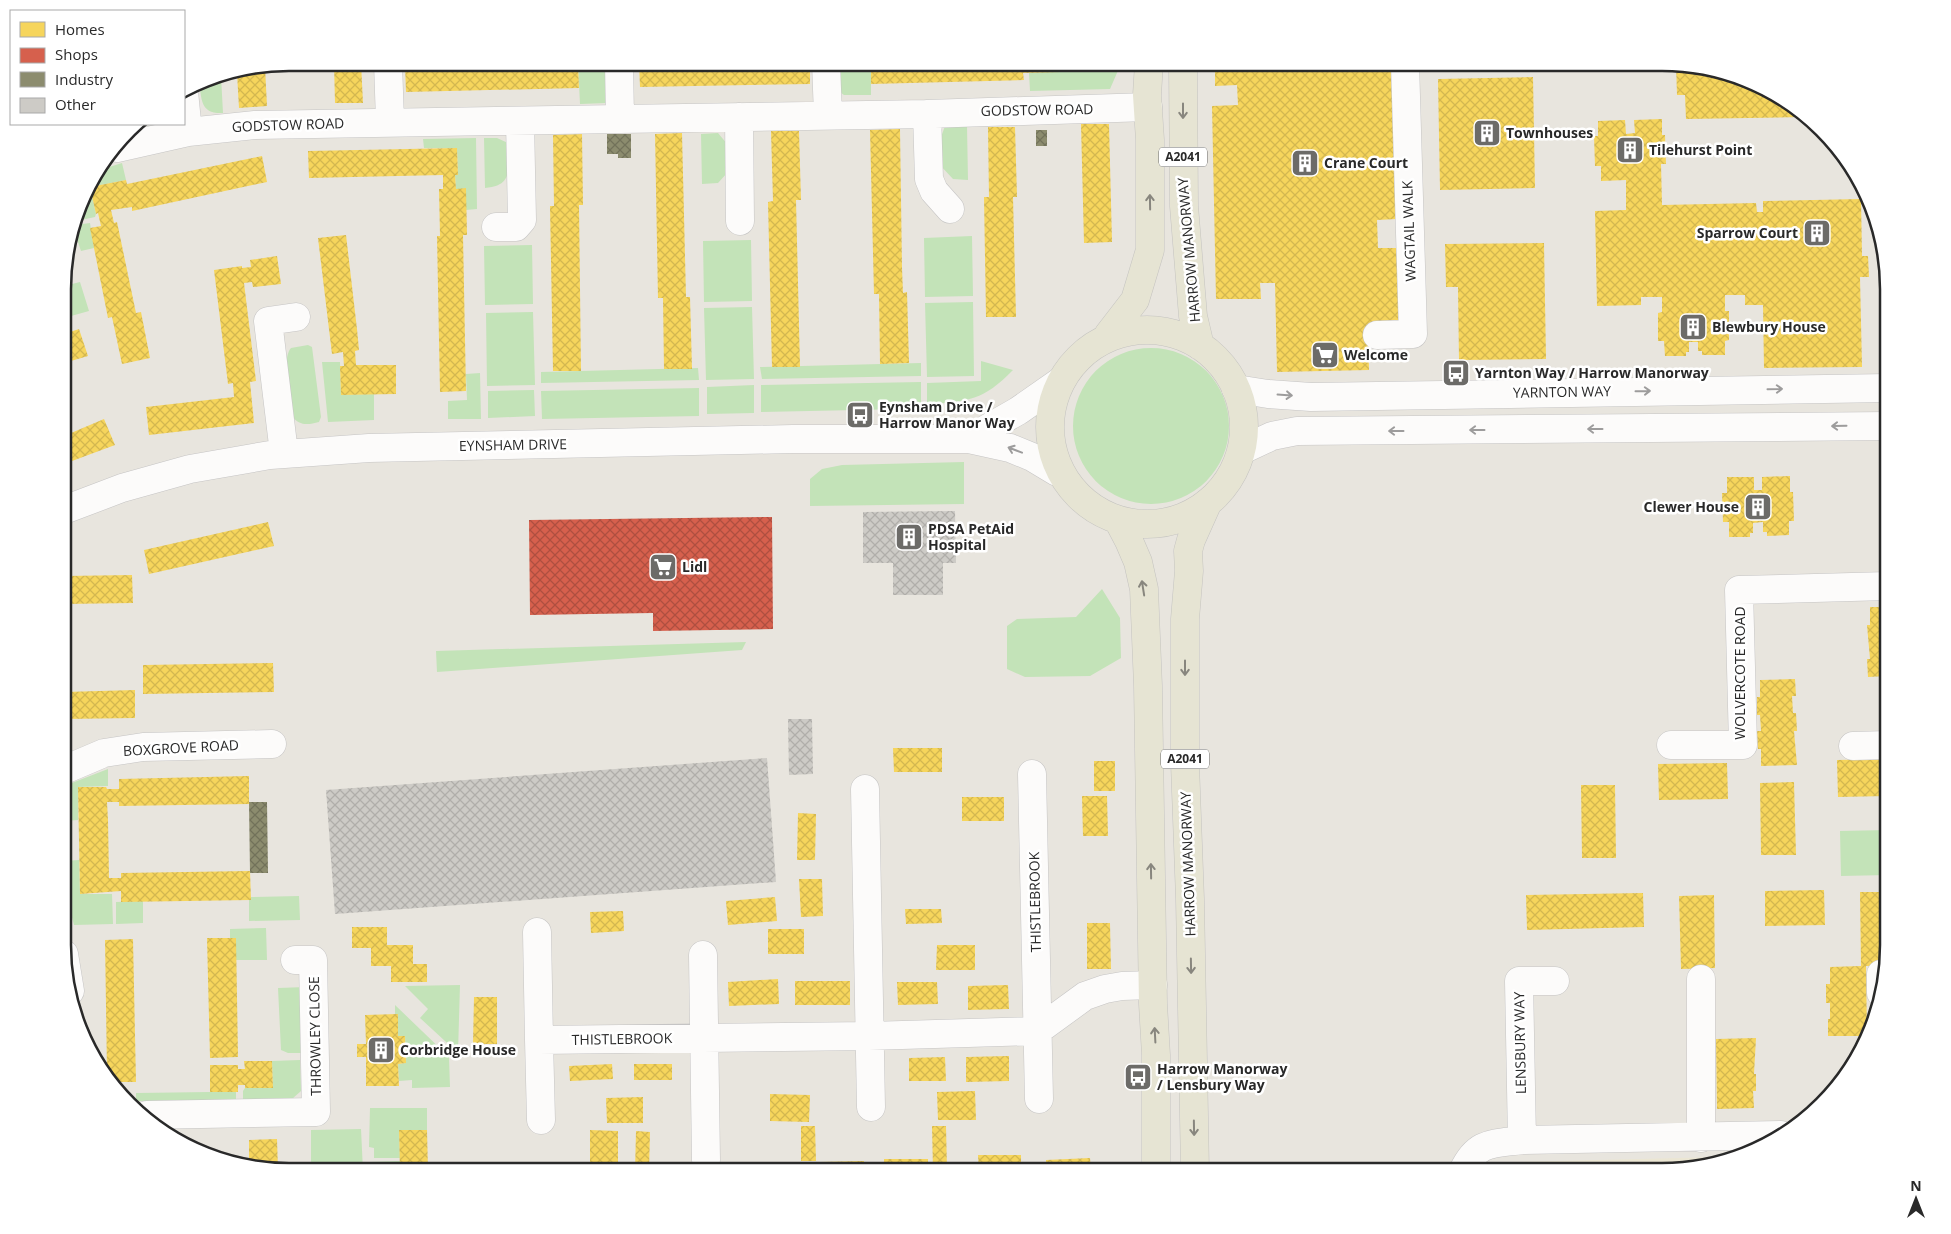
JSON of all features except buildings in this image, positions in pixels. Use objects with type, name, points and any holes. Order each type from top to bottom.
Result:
[{"type":"main road","name":"A2041","points":[[1108,335],[1135,300],[1150,250],[1149,71]]},
{"type":"main road","name":"HARROW MANORWAY","points":[[1183,71],[1184,206],[1193,316],[1200,346]]},
{"type":"main road","name":"A2041","points":[[1127,330],[1160,330],[1181,336],[1200,346],[1215,359],[1229,375],[1236,388],[1242,412],[1244,432],[1242,450],[1234,473],[1208,502],[1186,515],[1163,522],[1130,523],[1118,520],[1097,510],[1082,499],[1058,472],[1052,448],[1051,433],[1054,401],[1061,381],[1072,365],[1089,347],[1108,335],[1127,330]]},
{"type":"main road","name":"HARROW MANORWAY","points":[[1194,1163],[1190,899],[1184,764],[1186,619],[1189,571],[1188,551],[1208,502]]},
{"type":"main road","name":"A2041","points":[[1118,520],[1138,562],[1144,589],[1148,686],[1156,1055],[1156,1163]]},
{"type":"street","points":[[388,71],[390,121]]},
{"type":"street","points":[[619,71],[620,119]]},
{"type":"street","points":[[826,71],[828,115]]},
{"type":"street","name":"WAGTAIL WALK","points":[[1377,335],[1412,334],[1405,71]]},
{"type":"street","points":[[185,102],[188,132]]},
{"type":"street","name":"GODSTOW ROAD","points":[[125,146],[188,132],[255,125],[390,121],[520,121],[927,114],[1148,107]]},
{"type":"street","points":[[927,114],[929,179],[934,191],[950,209]]},
{"type":"street","points":[[739,117],[740,221]]},
{"type":"street","points":[[496,228],[516,227],[522,220],[520,121]]},
{"type":"street","points":[[284,453],[268,321],[296,318]]},
{"type":"street","name":"EYNSHAM DRIVE","points":[[969,439],[1018,411],[1061,381]]},
{"type":"street","name":"YARNTON WAY","points":[[1236,388],[1268,394],[1311,397],[1880,388]]},
{"type":"street","points":[[1242,450],[1272,436],[1297,431],[1880,426]]},
{"type":"street","name":"EYNSHAM DRIVE","points":[[71,507],[122,488],[170,474],[226,462],[284,453],[379,447],[793,439],[969,439],[1010,448],[1032,457],[1058,472]]},
{"type":"street","name":"WOLVERCOTE ROAD","points":[[1671,745],[1743,745],[1739,590],[1880,586]]},
{"type":"street","name":"BOXGROVE ROAD","points":[[71,767],[104,753],[134,748],[272,744]]},
{"type":"street","points":[[1853,746],[1880,745]]},
{"type":"street","name":"THISTLEBROOK","points":[[1032,774],[1039,1099]]},
{"type":"street","points":[[865,789],[871,1107]]},
{"type":"street","points":[[537,932],[541,1120]]},
{"type":"street","points":[[703,955],[706,1160]]},
{"type":"street","name":"THROWLEY CLOSE","points":[[153,1115],[316,1112],[313,960],[295,960]]},
{"type":"street","points":[[1701,979],[1701,1138]]},
{"type":"street","name":"LENSBURY WAY","points":[[1522,1140],[1519,981],[1556,980]]},
{"type":"street","points":[[1038,1031],[1085,996],[1105,989],[1122,986],[1153,985]]},
{"type":"street","name":"THISTLEBROOK","points":[[538,1040],[869,1036],[1038,1031]]},
{"type":"street","points":[[1467,1163],[1484,1145],[1522,1140],[1768,1135]]},
{"type":"shaded area","points":[[1710,1157],[1661,1163],[1507,1163]]},
{"type":"green space","points":[[578,71],[609,71],[607,103],[580,104]]},
{"type":"green space","points":[[834,71],[871,71],[871,95],[844,95],[837,90]]},
{"type":"green space","points":[[1118,71],[1110,89],[1030,91],[1029,73]]},
{"type":"green space","points":[[221,82],[223,113],[210,111],[203,105],[200,91]]},
{"type":"green space","points":[[945,126],[967,126],[968,180],[953,179],[939,164],[939,143]]},
{"type":"green space","points":[[718,133],[728,145],[728,172],[718,183],[702,184],[701,134]]},
{"type":"green space","points":[[476,138],[477,209],[466,210],[466,189],[456,189],[455,175],[458,175],[457,148],[424,148],[423,139]]},
{"type":"green space","points":[[484,138],[497,138],[508,143],[509,159],[508,173],[505,179],[495,186],[485,188]]},
{"type":"green space","points":[[122,163],[126,180],[97,186],[109,167]]},
{"type":"green space","points":[[92,197],[96,214],[95,217],[83,220]]},
{"type":"green space","points":[[90,223],[94,248],[81,251],[77,239],[82,224]]},
{"type":"green space","points":[[972,236],[973,296],[925,297],[924,238]]},
{"type":"green space","points":[[751,240],[752,301],[704,302],[703,241]]},
{"type":"green space","points":[[532,245],[533,304],[485,305],[484,246]]},
{"type":"green space","points":[[80,282],[89,311],[71,316],[71,284]]},
{"type":"green space","points":[[973,302],[974,376],[927,377],[925,303]]},
{"type":"green space","points":[[752,307],[754,379],[706,380],[704,308]]},
{"type":"green space","points":[[533,312],[535,385],[487,386],[486,313]]},
{"type":"green space","points":[[308,345],[312,347],[321,417],[319,422],[307,424],[298,422],[292,416],[286,370],[288,353],[291,348]]},
{"type":"green space","points":[[1143,348],[1159,348],[1174,351],[1188,357],[1201,365],[1212,376],[1226,403],[1229,426],[1228,441],[1220,463],[1212,476],[1201,487],[1174,501],[1159,504],[1143,504],[1128,501],[1114,495],[1101,487],[1090,476],[1076,449],[1073,434],[1073,418],[1076,403],[1082,389],[1090,376],[1101,365],[1128,351]]},
{"type":"green space","points":[[981,361],[1013,370],[993,388],[975,398],[927,404],[927,383],[981,381]]},
{"type":"green space","points":[[322,362],[340,362],[341,395],[374,394],[374,420],[328,422]]},
{"type":"green space","points":[[921,363],[921,376],[762,379],[760,367]]},
{"type":"green space","points":[[698,368],[699,380],[541,383],[541,372]]},
{"type":"green space","points":[[480,373],[481,419],[448,419],[448,401],[467,400],[466,374]]},
{"type":"green space","points":[[921,382],[921,405],[904,409],[761,412],[761,385]]},
{"type":"green space","points":[[754,385],[754,413],[707,414],[707,387]]},
{"type":"green space","points":[[699,388],[699,416],[542,419],[541,391]]},
{"type":"green space","points":[[534,390],[535,416],[488,418],[488,391]]},
{"type":"green space","points":[[964,462],[964,504],[810,506],[810,479],[822,469],[842,465]]},
{"type":"green space","points":[[1102,589],[1120,618],[1121,658],[1090,676],[1025,677],[1007,669],[1007,626],[1017,619],[1076,617]]},
{"type":"green space","points":[[746,642],[742,650],[437,672],[436,651]]},
{"type":"green space","points":[[108,769],[108,786],[78,787],[78,820],[71,820],[71,783]]},
{"type":"green space","points":[[1880,830],[1880,875],[1841,876],[1840,831]]},
{"type":"green space","points":[[79,860],[80,894],[112,894],[113,924],[74,925],[71,914],[71,861]]},
{"type":"green space","points":[[299,896],[300,920],[249,921],[249,900],[251,897]]},
{"type":"green space","points":[[143,901],[143,923],[116,924],[116,902]]},
{"type":"green space","points":[[266,928],[267,960],[236,960],[236,938],[230,938],[230,929]]},
{"type":"green space","points":[[460,985],[458,1053],[420,1018],[428,1009],[405,986]]},
{"type":"green space","points":[[306,987],[304,1053],[288,1053],[281,1050],[278,988]]},
{"type":"green space","points":[[395,1005],[449,1057],[450,1087],[412,1088],[412,1080],[399,1081],[398,1064],[406,1063],[405,1036],[398,1036],[398,1015],[395,1015]]},
{"type":"green space","points":[[300,1060],[301,1091],[292,1099],[243,1099],[245,1088],[273,1088],[272,1061]]},
{"type":"green space","points":[[236,1092],[236,1100],[137,1101],[136,1093]]},
{"type":"green space","points":[[370,1108],[427,1108],[427,1130],[399,1130],[400,1158],[374,1158],[374,1148],[369,1147]]},
{"type":"green space","points":[[361,1129],[363,1163],[311,1163],[311,1130]]},
{"type":"green space","points":[[400,1161],[400,1163],[370,1163]]},
{"type":"place","name":"Townhouses","points":[[1487,133]]},
{"type":"place","name":"Tilehurst Point","points":[[1630,150]]},
{"type":"place","name":"Crane Court","points":[[1305,163]]},
{"type":"place","name":"Sparrow Court","points":[[1817,233]]},
{"type":"place","name":"Blewbury House","points":[[1693,327]]},
{"type":"place","name":"Welcome","points":[[1325,355]]},
{"type":"place","name":"Yarnton Way / Harrow Manorway","points":[[1456,373]]},
{"type":"place","name":"Eynsham Drive / Harrow Manor Way","points":[[860,415]]},
{"type":"place","name":"Clewer House","points":[[1758,507]]},
{"type":"place","name":"PDSA PetAid Hospital","points":[[909,537]]},
{"type":"place","name":"Lidl","points":[[663,567]]},
{"type":"place","name":"Corbridge House","points":[[381,1050]]},
{"type":"place","name":"Harrow Manorway / Lensbury Way","points":[[1138,1077]]}]
